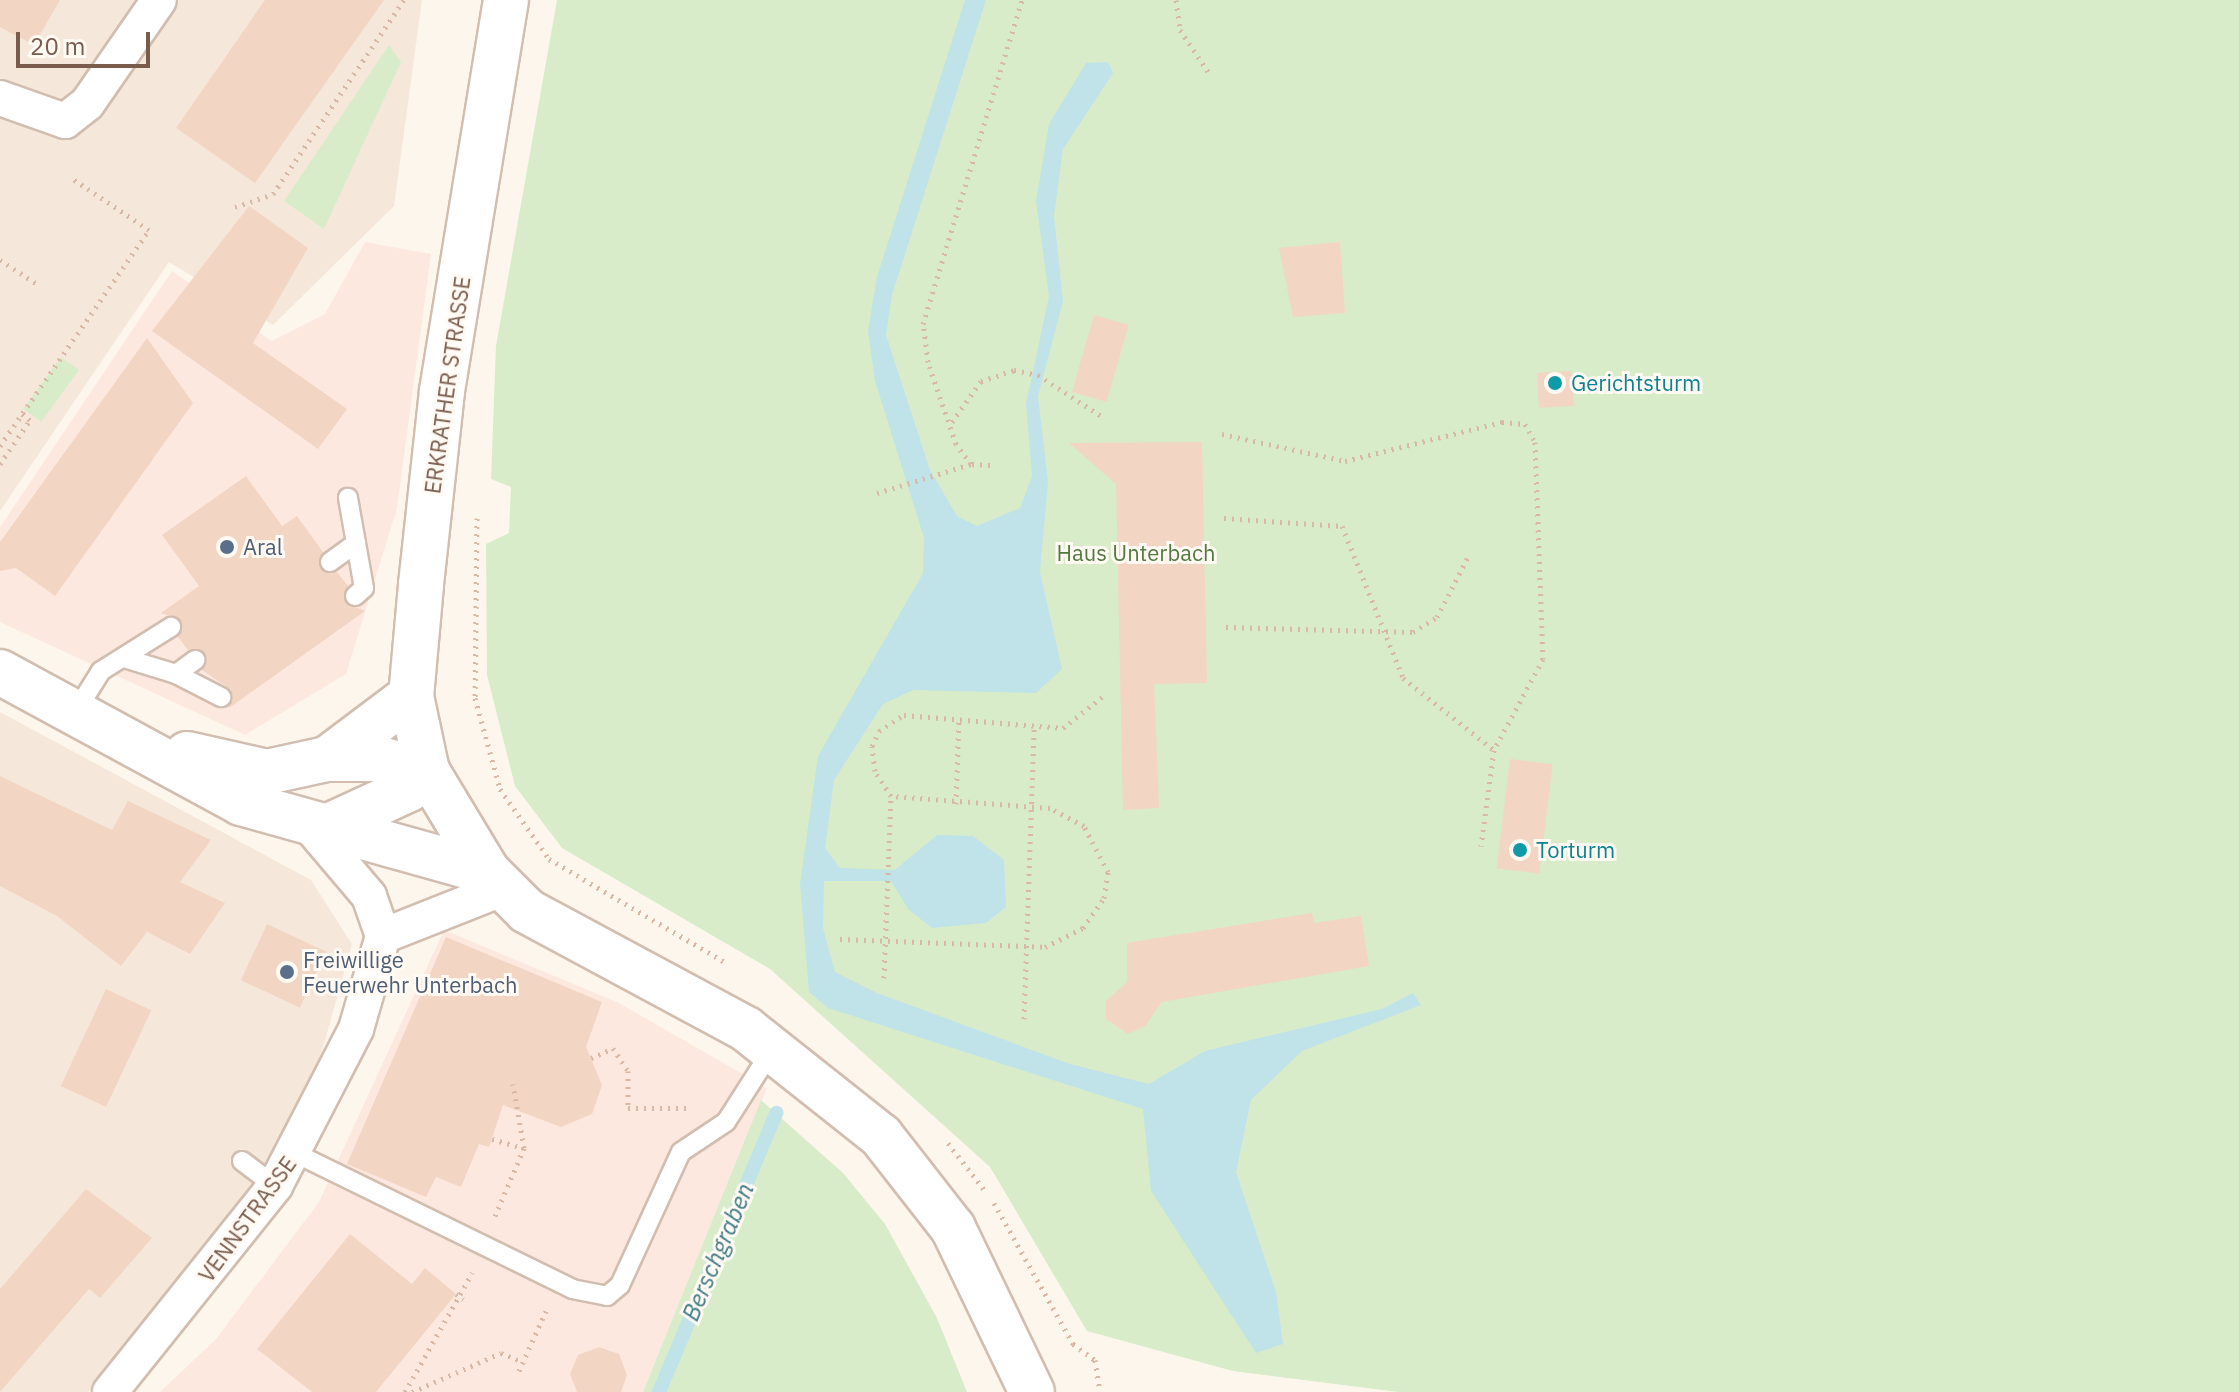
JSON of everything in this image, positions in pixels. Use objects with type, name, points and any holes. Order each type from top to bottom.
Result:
[{"type":"main road","name":"ERKRATHER STRASSE","points":[[495,880],[427,771],[411,696],[442,391],[506,0]]},
{"type":"main road","points":[[0,672],[142,744],[241,803],[320,823],[362,840],[495,880],[560,931],[774,1048],[851,1108],[928,1191],[1003,1321],[1032,1392]]},
{"type":"main road","points":[[327,759],[411,696]]},
{"type":"main road","points":[[142,744],[267,772],[327,759],[380,759],[427,771]]},
{"type":"main road","points":[[320,823],[409,789],[427,771]]},
{"type":"street","points":[[0,98],[65,121],[87,104],[159,0]]},
{"type":"street","points":[[320,823],[369,896],[383,936],[495,880]]},
{"type":"street","name":"VENNSTRASSE","points":[[110,1392],[275,1186],[295,1153],[356,1029],[383,936]]},
{"type":"lane","points":[[348,498],[364,588],[355,596]]},
{"type":"lane","points":[[330,562],[356,543]]},
{"type":"lane","points":[[76,711],[101,671],[127,659],[171,627]]},
{"type":"lane","points":[[127,659],[176,674],[221,697]]},
{"type":"lane","points":[[176,674],[195,660]]},
{"type":"lane","points":[[295,1153],[589,1296],[607,1296],[620,1285],[681,1152],[726,1122],[774,1048]]},
{"type":"lane","points":[[242,1161],[275,1186]]},
{"type":"path","points":[[235,207],[273,194],[404,0]]},
{"type":"path","points":[[971,464],[952,422],[923,341],[926,304],[1022,0]]},
{"type":"path","points":[[1176,0],[1180,30],[1211,76]]},
{"type":"path","points":[[0,446],[149,230],[73,179]]},
{"type":"path","points":[[0,260],[39,285]]},
{"type":"path","points":[[952,422],[981,381],[1014,370],[1053,383],[1103,417]]},
{"type":"path","points":[[0,464],[30,420],[21,414]]},
{"type":"path","points":[[1222,434],[1345,461],[1502,422],[1525,424],[1535,442],[1543,659],[1494,750],[1481,846]]},
{"type":"path","points":[[877,493],[971,464],[990,465]]},
{"type":"path","points":[[477,510],[475,698],[500,789],[549,859],[732,967]]},
{"type":"path","points":[[1224,518],[1342,526],[1403,678],[1494,750]]},
{"type":"path","points":[[1226,627],[1413,632],[1437,617],[1469,555]]},
{"type":"path","points":[[884,978],[891,796],[873,759],[879,731],[904,715],[959,718],[1034,728],[1073,724],[1102,697]]},
{"type":"path","points":[[956,804],[959,718]]},
{"type":"path","points":[[1024,1019],[1034,728]]},
{"type":"path","points":[[840,939],[1026,947],[1057,944],[1083,928],[1104,898],[1110,872],[1084,826],[1032,807],[956,804],[891,796]]},
{"type":"path","points":[[591,1058],[613,1048],[628,1071],[628,1108],[700,1108],[726,1122]]},
{"type":"path","points":[[405,1392],[463,1299],[482,1244],[524,1148],[513,1084]]},
{"type":"path","points":[[941,1137],[1005,1219],[1073,1344],[1095,1360],[1100,1392]]},
{"type":"path","points":[[492,1139],[524,1148]]},
{"type":"path","points":[[519,1371],[560,1281]]},
{"type":"path","points":[[456,1294],[463,1299]]},
{"type":"path","points":[[412,1392],[501,1353],[523,1362]]},
{"type":"shaded area","points":[[0,0],[422,0],[394,206],[273,325],[169,262],[0,511]]},
{"type":"shaded area","points":[[365,242],[431,254],[397,508],[346,674],[245,735],[0,622],[0,527],[172,271],[272,341],[325,314]]},
{"type":"shaded area","points":[[0,712],[311,880],[352,944],[306,1108],[159,1322],[88,1392],[0,1392]]},
{"type":"shaded area","points":[[444,930],[619,1003],[767,1088],[643,1392],[160,1392],[216,1339],[319,1202]]},
{"type":"green space","name":"Haus Unterbach","points":[[557,0],[2239,0],[2239,1392],[1398,1392],[1233,1371],[1087,1331],[990,1167],[770,969],[562,848],[515,786],[487,675],[486,544],[509,533],[511,487],[491,479],[496,346]]},
{"type":"green space","points":[[389,45],[401,62],[324,229],[284,201]]},
{"type":"green space","points":[[61,357],[79,370],[41,422],[23,409]]},
{"type":"green space","points":[[761,1100],[843,1173],[885,1224],[937,1318],[967,1392],[643,1392]]},
{"type":"water","points":[[965,0],[986,0],[892,295],[886,335],[930,470],[957,516],[977,526],[1020,508],[1032,476],[1026,404],[1049,296],[1036,201],[1049,124],[1086,63],[1108,62],[1113,73],[1063,149],[1054,216],[1063,301],[1038,396],[1048,482],[1040,572],[1062,669],[1036,693],[913,690],[883,704],[834,780],[825,848],[840,868],[895,870],[937,835],[973,836],[1004,860],[1006,907],[986,923],[932,928],[908,909],[891,881],[824,881],[823,928],[835,972],[877,993],[1070,1064],[1149,1084],[1205,1051],[1382,1009],[1413,993],[1421,1005],[1302,1051],[1251,1100],[1236,1172],[1276,1292],[1283,1344],[1256,1353],[1151,1191],[1143,1109],[828,1008],[809,992],[800,884],[818,756],[923,573],[924,538],[875,381],[868,331],[877,277]]},
{"type":"building","points":[[0,0],[60,0],[34,45],[0,27]]},
{"type":"building","points":[[265,0],[384,0],[255,183],[176,128]]},
{"type":"building","points":[[249,206],[308,248],[253,343],[347,409],[318,449],[152,331]]},
{"type":"building","points":[[1340,242],[1345,313],[1293,317],[1279,248]]},
{"type":"building","points":[[1094,315],[1129,325],[1107,402],[1072,392]]},
{"type":"building","points":[[147,338],[193,403],[55,596],[16,568],[0,571],[0,542]]},
{"type":"building","name":"Gerichtsturm","points":[[1572,371],[1574,406],[1539,408],[1537,373]]},
{"type":"building","name":"Haus Unterbach","points":[[1202,442],[1207,683],[1154,684],[1159,808],[1123,810],[1116,484],[1069,443]]},
{"type":"building","points":[[246,476],[282,526],[297,516],[323,552],[320,568],[337,572],[348,586],[346,603],[365,611],[229,708],[231,690],[202,670],[205,654],[188,650],[178,637],[181,620],[161,613],[199,586],[162,535]]},
{"type":"building","points":[[1510,759],[1553,764],[1539,873],[1497,868]]},
{"type":"building","points":[[0,776],[112,830],[128,801],[211,840],[180,882],[225,903],[190,954],[147,932],[121,966],[57,916],[0,886]]},
{"type":"building","points":[[1312,913],[1314,923],[1361,916],[1369,966],[1162,1002],[1145,1026],[1128,1034],[1106,1019],[1106,1001],[1127,982],[1127,943]]},
{"type":"building","points":[[267,924],[326,951],[300,1008],[241,980]]},
{"type":"building","points":[[446,937],[602,1002],[586,1047],[602,1085],[592,1114],[561,1127],[503,1105],[489,1147],[479,1144],[461,1187],[436,1177],[426,1197],[347,1164]]},
{"type":"building","points":[[106,989],[151,1010],[106,1107],[61,1086]]},
{"type":"building","points":[[86,1189],[152,1238],[100,1298],[89,1289],[0,1392],[0,1289]]},
{"type":"building","points":[[350,1234],[412,1284],[425,1268],[456,1294],[376,1392],[312,1392],[257,1349]]},
{"type":"building","points":[[599,1347],[619,1354],[627,1375],[621,1392],[577,1392],[570,1374],[578,1355]]},
{"type":"waterway","name":"Berschgraben","points":[[659,1392],[776,1113]]},
{"type":"place","name":"Gerichtsturm","points":[[1555,383]]},
{"type":"place","name":"Aral","points":[[227,547]]},
{"type":"place","name":"Torturm","points":[[1520,850]]},
{"type":"place","name":"Freiwillige Feuerwehr Unterbach","points":[[287,972]]}]
